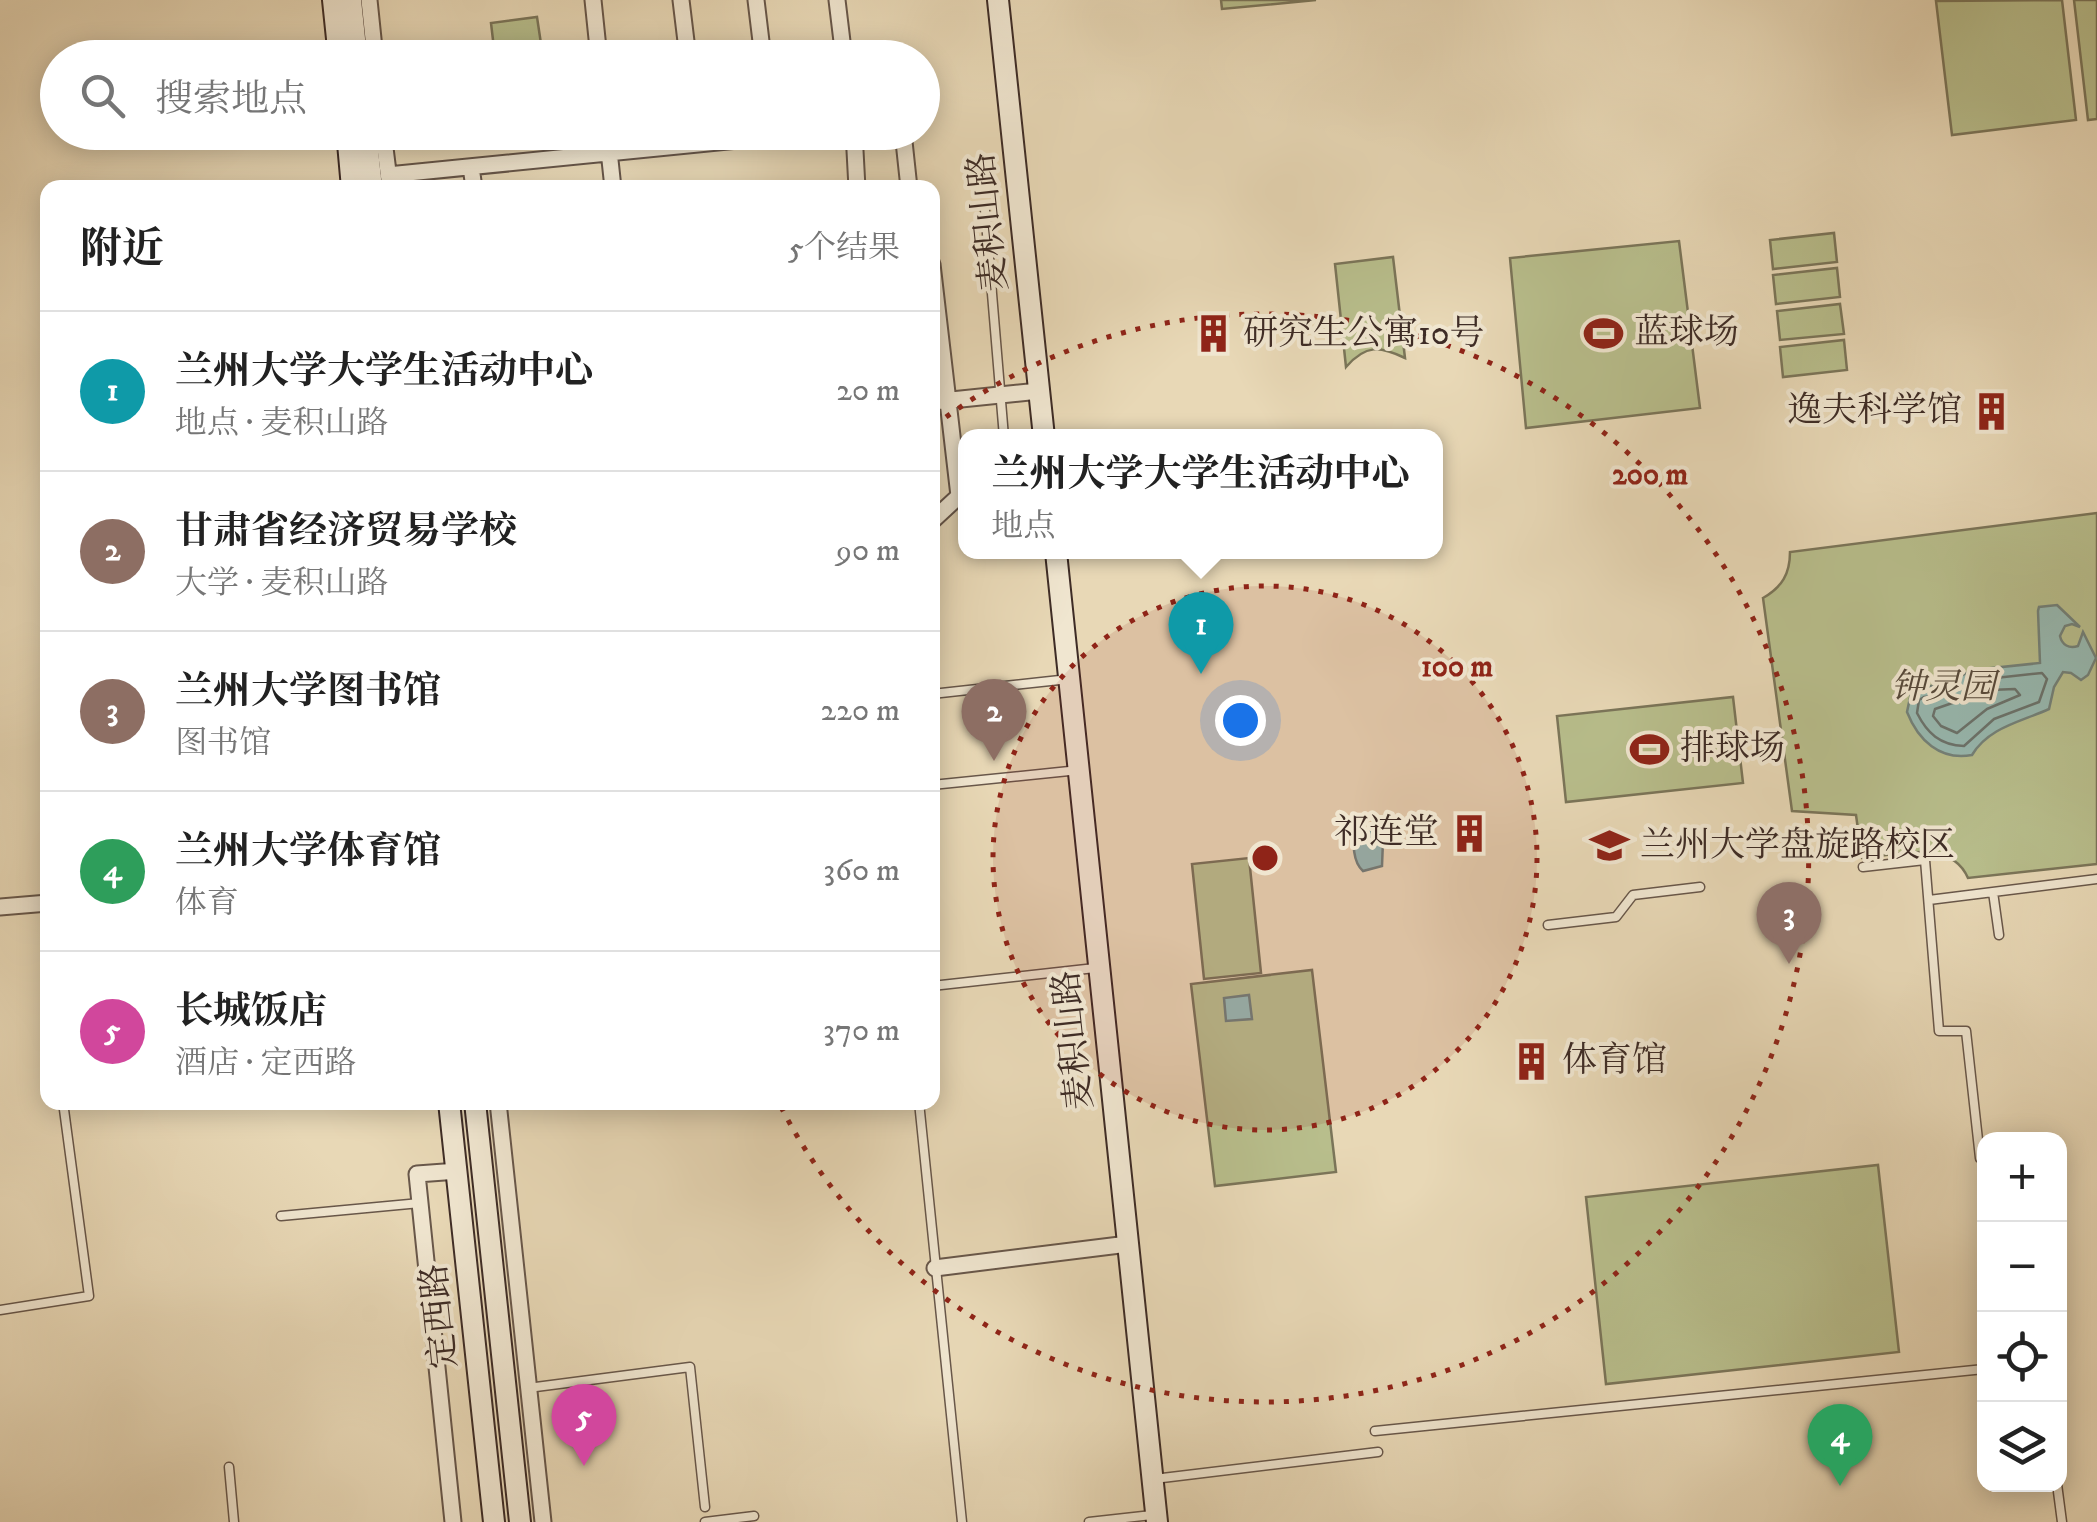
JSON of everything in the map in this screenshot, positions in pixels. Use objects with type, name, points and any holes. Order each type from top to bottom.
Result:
[{"type":"street","points":[[333,0],[337,40]]},
{"type":"street","points":[[350,0],[355,40]]},
{"type":"street","points":[[369,0],[373,40]]},
{"type":"street","points":[[593,0],[597,40]]},
{"type":"street","points":[[681,0],[686,40]]},
{"type":"street","points":[[756,0],[761,40]]},
{"type":"street","points":[[837,0],[842,40]]},
{"type":"street","name":"麦积山路","points":[[998,0],[1043,429]]},
{"type":"street","points":[[349,150],[351,180]]},
{"type":"street","points":[[372,150],[382,180]]},
{"type":"street","points":[[383,150],[383,180]]},
{"type":"street","points":[[609,150],[611,180]]},
{"type":"street","points":[[400,180],[471,167],[627,150]]},
{"type":"street","points":[[855,150],[857,180]]},
{"type":"street","points":[[905,150],[908,180]]},
{"type":"street","points":[[471,167],[473,180]]},
{"type":"street","points":[[958,491],[941,401],[1039,391]]},
{"type":"street","name":"麦积山路","points":[[1057,559],[1157,1518]]},
{"type":"street","points":[[0,907],[40,903]]},
{"type":"street","name":"定西路","points":[[450,1110],[494,1522]]},
{"type":"street","name":"定西路","points":[[476,1110],[520,1522]]},
{"type":"street","points":[[499,1110],[543,1522]]},
{"type":"street","points":[[452,1522],[417,1174],[458,1171]]},
{"type":"street","points":[[935,1268],[1128,1244]]},
{"type":"lane","points":[[984,210],[1003,429]]},
{"type":"lane","points":[[940,693],[1069,679]]},
{"type":"lane","points":[[940,785],[1078,770]]},
{"type":"lane","points":[[1864,867],[1925,860],[1939,1031],[1966,1031],[1977,1132]]},
{"type":"lane","points":[[1929,900],[2097,879]]},
{"type":"lane","points":[[1548,925],[1616,917],[1633,895],[1700,887]]},
{"type":"lane","points":[[1993,892],[1999,934]]},
{"type":"lane","points":[[940,985],[1099,968]]},
{"type":"lane","points":[[0,1310],[89,1296],[65,1110]]},
{"type":"lane","points":[[921,1110],[962,1522]]},
{"type":"lane","points":[[282,1216],[420,1203]]},
{"type":"lane","points":[[528,1388],[690,1368],[705,1507]]},
{"type":"lane","points":[[1375,1431],[1977,1369]]},
{"type":"lane","points":[[1152,1479],[1378,1452]]},
{"type":"lane","points":[[229,1468],[234,1522]]},
{"type":"lane","points":[[2058,1492],[2062,1522]]},
{"type":"lane","points":[[705,1522],[754,1516]]},
{"type":"lane","points":[[1089,1522],[1157,1518]]},
{"type":"green space","points":[[1221,0],[1316,0],[1222,9]]},
{"type":"green space","points":[[2062,0],[2076,120],[1952,135],[1936,1]]},
{"type":"green space","points":[[2074,0],[2097,0],[2097,119],[2088,120]]},
{"type":"green space","points":[[537,17],[540,40],[493,40],[491,23]]},
{"type":"green space","points":[[1834,233],[1837,262],[1773,269],[1770,240]]},
{"type":"green space","name":"蓝球场","points":[[1679,241],[1700,408],[1526,428],[1510,258]]},
{"type":"green space","points":[[1393,257],[1405,358],[1374,349],[1360,354],[1346,367],[1335,264]]},
{"type":"green space","points":[[1837,268],[1840,297],[1776,304],[1773,275]]},
{"type":"green space","points":[[1840,304],[1844,334],[1780,340],[1777,311]]},
{"type":"green space","points":[[1844,340],[1847,370],[1783,377],[1780,347]]},
{"type":"green space","name":"钟灵园","points":[[2097,513],[2097,864],[1968,878],[1960,866],[1936,853],[1906,852],[1862,858],[1856,815],[1792,811],[1763,598],[1784,579],[1790,552]]},
{"type":"green space","name":"排球场","points":[[1733,697],[1743,783],[1566,802],[1557,716]]},
{"type":"green space","points":[[1249,858],[1261,973],[1204,979],[1192,864]]},
{"type":"green space","points":[[1312,970],[1336,1172],[1215,1186],[1191,984]]},
{"type":"green space","points":[[1878,1165],[1899,1352],[1606,1384],[1586,1197]]},
{"type":"water","points":[[2057,605],[2080,627],[2065,626],[2060,636],[2062,642],[2069,647],[2078,646],[2083,632],[2096,658],[2088,675],[2081,680],[2063,672],[2054,687],[2049,709],[1996,732],[1972,755],[1950,755],[1924,739],[1907,712],[1911,693],[1973,670],[2040,663],[2039,607]]},
{"type":"water","points":[[1356,831],[1378,831],[1383,841],[1382,866],[1363,871],[1354,847]]},
{"type":"water","points":[[1249,995],[1252,1019],[1226,1021],[1224,998]]},
{"type":"place","name":"蓝球场","points":[[1604,333]]},
{"type":"place","name":"研究生公寓10号","points":[[1213,334]]},
{"type":"place","name":"逸夫科学馆","points":[[1992,411]]},
{"type":"place","name":"兰州大学大学生活动中心","points":[[1201,674]]},
{"type":"place","name":"排球场","points":[[1650,749]]},
{"type":"place","name":"甘肃省经济贸易学校","points":[[994,761]]},
{"type":"place","name":"祁连堂","points":[[1469,833]]},
{"type":"place","name":"兰州大学盘旋路校区","points":[[1610,846]]},
{"type":"place","name":"兰州大学图书馆","points":[[1789,964]]},
{"type":"place","name":"体育馆","points":[[1532,1061]]},
{"type":"place","name":"长城饭店","points":[[584,1466]]},
{"type":"place","name":"兰州大学体育馆","points":[[1840,1486]]}]
